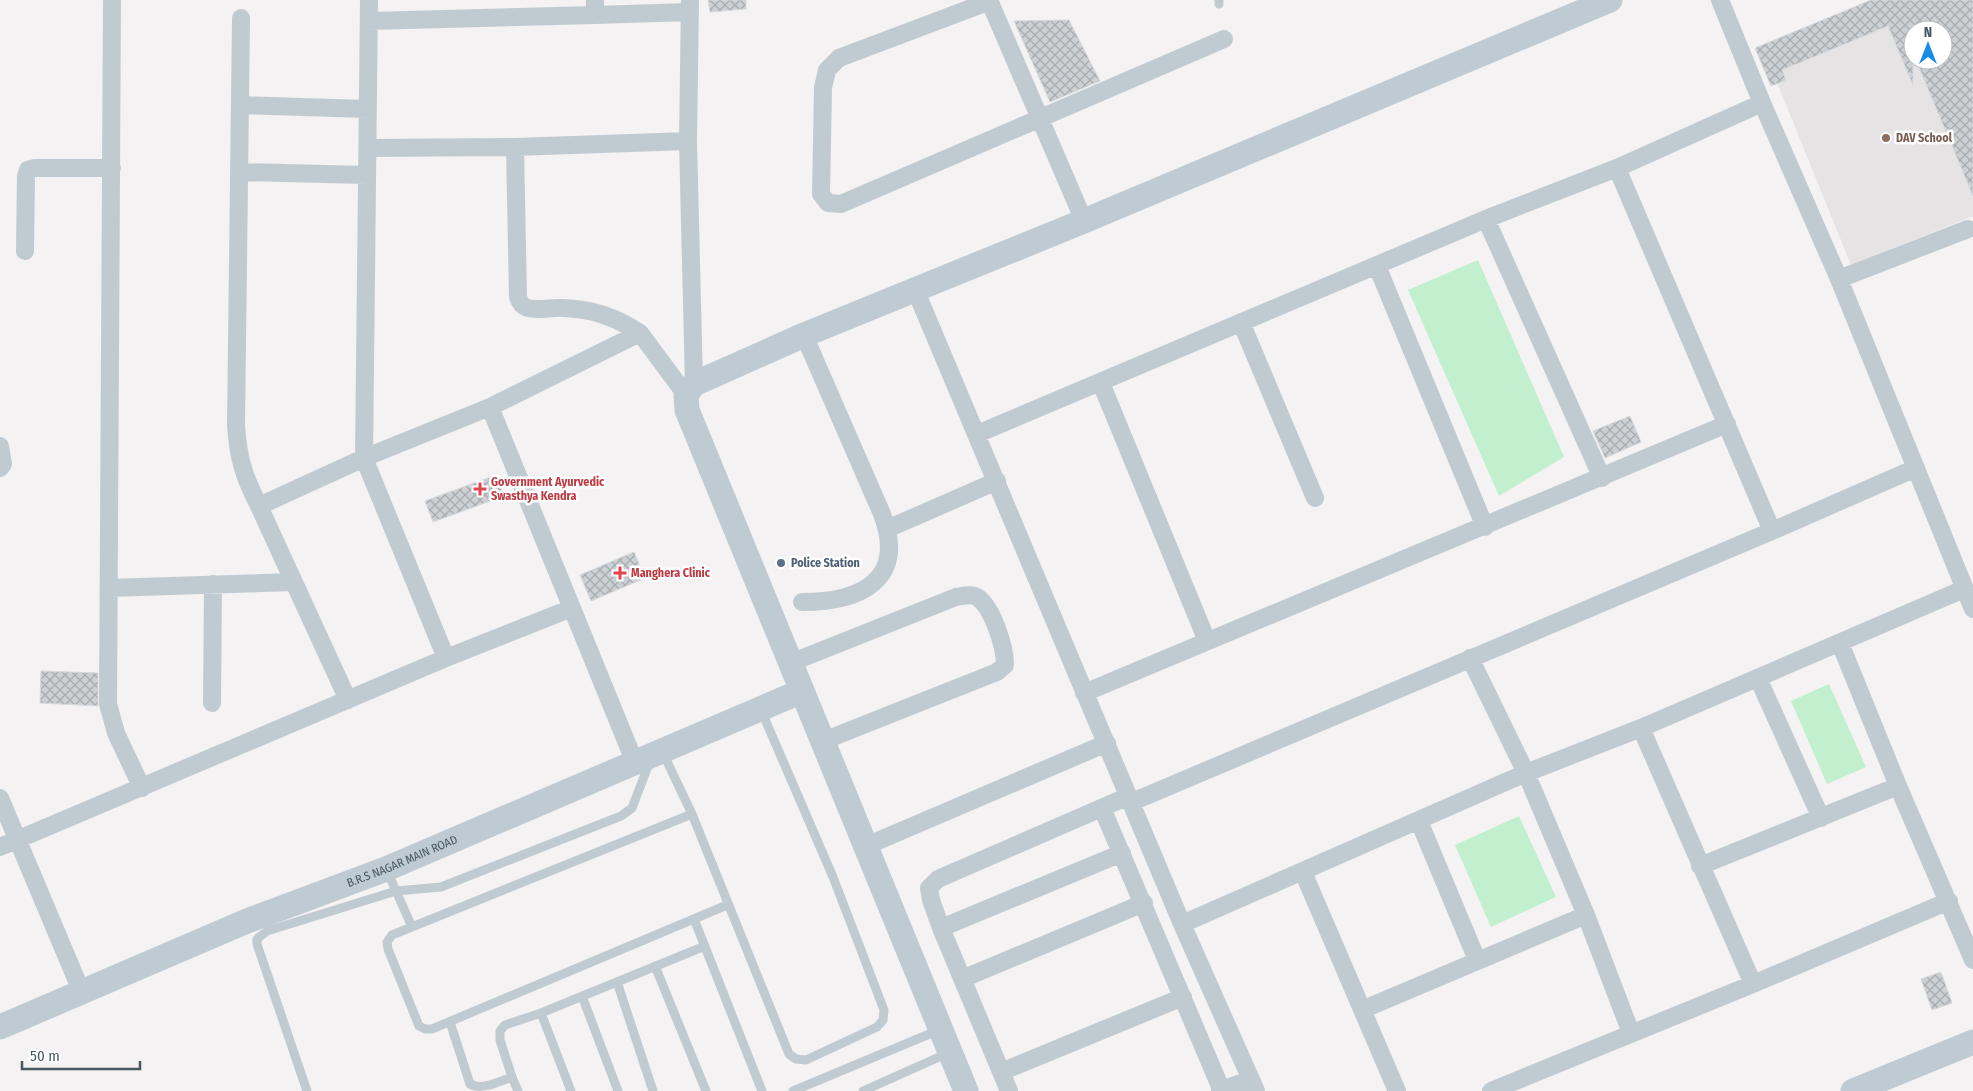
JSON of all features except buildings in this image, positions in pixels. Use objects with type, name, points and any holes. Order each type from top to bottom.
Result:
[{"type":"street","points":[[112,0],[108,704],[116,733],[142,788]]},
{"type":"street","points":[[369,0],[364,458],[446,658]]},
{"type":"street","points":[[1084,221],[1041,120],[990,0],[839,58],[827,70],[823,88],[821,194],[828,203],[841,204],[1041,120],[1224,39]]},
{"type":"street","points":[[1720,0],[1762,103],[1839,279],[1973,609]]},
{"type":"street","points":[[690,390],[804,335],[1084,221],[1595,3]]},
{"type":"street","points":[[368,21],[595,8],[689,6],[690,390],[687,410],[966,1091]]},
{"type":"street","points":[[241,18],[236,425],[238,456],[245,480],[259,506],[348,700]]},
{"type":"street","points":[[977,434],[1486,219],[1617,168],[1762,103]]},
{"type":"street","points":[[240,105],[367,109]]},
{"type":"street","points":[[368,148],[515,147],[688,141]]},
{"type":"street","points":[[515,147],[518,297],[521,304],[530,309],[564,308],[591,311],[617,318],[640,333],[690,390]]},
{"type":"street","points":[[25,251],[26,176],[28,170],[35,168],[112,168]]},
{"type":"street","points":[[1617,168],[1772,531]]},
{"type":"street","points":[[240,172],[367,175]]},
{"type":"street","points":[[1486,219],[1602,478]]},
{"type":"street","points":[[1839,279],[1971,232]]},
{"type":"street","points":[[1378,266],[1484,527]]},
{"type":"street","points":[[915,289],[1182,924],[1254,1085],[1221,1091],[1184,998],[1102,808]]},
{"type":"street","points":[[1241,322],[1315,498]]},
{"type":"street","points":[[259,506],[364,458],[490,407],[640,333]]},
{"type":"street","points":[[802,602],[828,602],[850,597],[872,583],[886,569],[890,547],[887,529],[804,335]]},
{"type":"street","points":[[1101,383],[1207,641]]},
{"type":"street","points":[[490,407],[572,608],[649,756]]},
{"type":"street","points":[[1084,692],[1602,478],[1727,424]]},
{"type":"street","points":[[0,446],[3,464],[0,468]]},
{"type":"street","points":[[1009,1091],[931,900],[930,888],[938,879],[1102,808],[1130,799],[1470,658],[1772,531],[1916,468]]},
{"type":"street","points":[[887,529],[997,481]]},
{"type":"street","points":[[109,588],[294,582]]},
{"type":"street","points":[[212,703],[213,584]]},
{"type":"street","points":[[1182,924],[1526,773],[1641,728],[1964,589]]},
{"type":"street","points":[[790,663],[956,597],[973,595],[983,601],[991,615],[1005,654],[1005,665],[997,672],[823,741]]},
{"type":"street","points":[[0,848],[446,658],[572,608]]},
{"type":"street","points":[[1840,643],[1898,786],[1973,960]]},
{"type":"street","points":[[1470,658],[1526,773],[1586,915],[1631,1033]]},
{"type":"street","points":[[1758,678],[1821,818]]},
{"type":"street","name":"B.R.S NAGAR MAIN ROAD","points":[[0,1027],[247,921],[386,869],[760,708],[802,692]]},
{"type":"street","points":[[1641,728],[1753,984]]},
{"type":"street","points":[[866,846],[1107,743]]},
{"type":"street","points":[[1700,866],[1898,786]]},
{"type":"street","points":[[0,798],[82,993]]},
{"type":"street","points":[[1419,821],[1477,960]]},
{"type":"street","points":[[941,928],[1122,853]]},
{"type":"street","points":[[1303,872],[1364,1009],[1397,1091]]},
{"type":"street","points":[[1491,1091],[1753,984],[1949,901]]},
{"type":"street","points":[[962,979],[1144,903]]},
{"type":"street","points":[[1364,1009],[1586,915]]},
{"type":"street","points":[[1001,1072],[1184,998]]},
{"type":"street","points":[[1853,1091],[1973,1042]]},
{"type":"lane","points":[[649,756],[692,814],[727,905],[789,1054],[796,1059],[806,1060],[877,1026],[883,1020],[884,1010],[833,877],[760,708]]},
{"type":"lane","points":[[306,1091],[257,944],[257,939],[267,931],[396,891],[441,887],[621,816],[632,808],[649,756]]},
{"type":"lane","points":[[692,814],[392,935],[387,942],[388,949],[419,1026],[424,1029],[432,1029],[727,905]]},
{"type":"lane","points":[[386,869],[412,927]]},
{"type":"lane","points":[[694,919],[762,1091]]},
{"type":"lane","points":[[518,1091],[500,1040],[500,1031],[505,1025],[541,1013],[704,946]]},
{"type":"lane","points":[[655,966],[706,1091]]},
{"type":"lane","points":[[617,982],[653,1091]]},
{"type":"lane","points":[[582,996],[618,1091]]},
{"type":"lane","points":[[541,1013],[571,1091]]},
{"type":"lane","points":[[450,1022],[470,1084],[475,1087],[482,1087],[512,1077]]},
{"type":"lane","points":[[793,1091],[942,1029]]},
{"type":"lane","points":[[863,1091],[951,1052]]},
{"type":"shaded area","name":"DAV School","points":[[1973,0],[1973,216],[1851,265],[1765,53]]},
{"type":"green space","points":[[1478,260],[1564,457],[1499,496],[1408,290]]},
{"type":"green space","points":[[1829,684],[1866,767],[1827,784],[1791,701]]},
{"type":"green space","points":[[1519,816],[1556,897],[1491,927],[1455,845]]},
{"type":"place","name":"DAV School","points":[[1886,138]]},
{"type":"place","name":"Government Ayurvedic Swasthya Kendra","points":[[480,489]]},
{"type":"place","name":"Police Station","points":[[781,563]]},
{"type":"place","name":"Manghera Clinic","points":[[620,573]]}]
